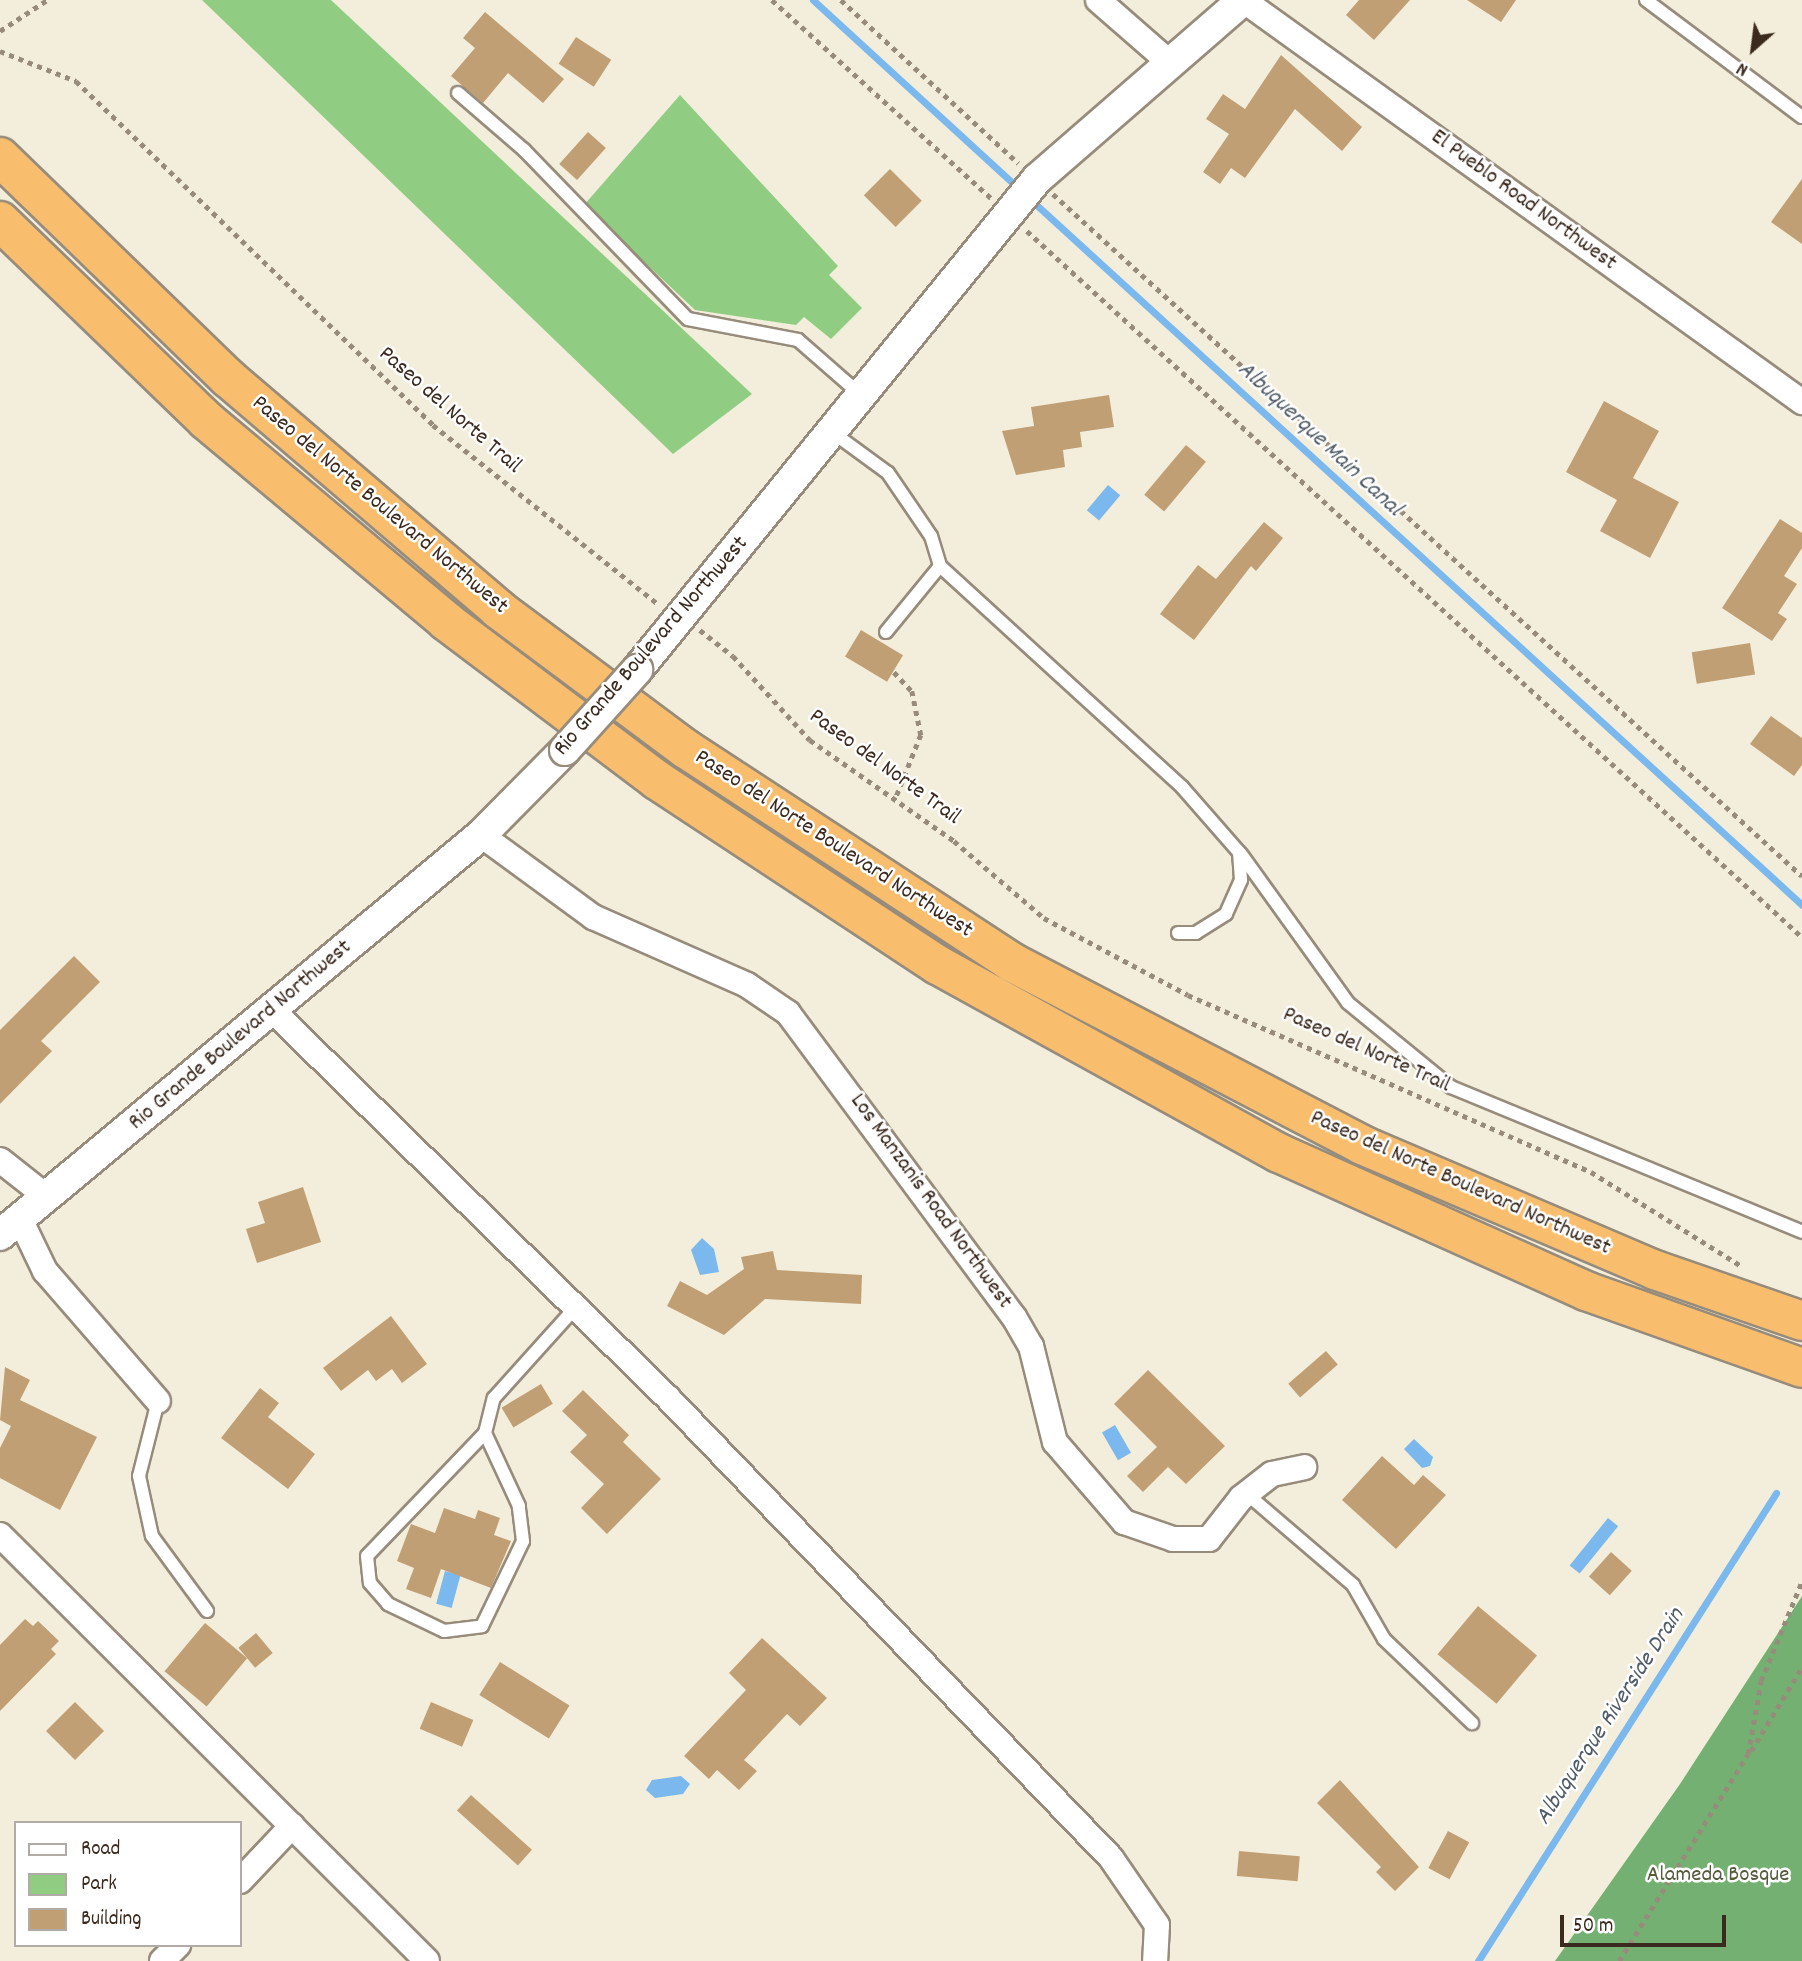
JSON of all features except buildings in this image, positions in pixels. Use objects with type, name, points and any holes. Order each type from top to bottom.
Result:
[{"type":"highway","name":"Paseo del Norte Boulevard Northwest","points":[[0,157],[228,378],[498,609],[686,748],[1000,954],[1362,1145],[1655,1270],[1802,1321]]},
{"type":"highway","name":"Paseo del Norte Boulevard Northwest","points":[[0,221],[206,421],[446,621],[657,780],[938,965],[1279,1153],[1586,1291],[1802,1368]]},
{"type":"street","points":[[1098,0],[1169,62]]},
{"type":"street","name":"Rio Grande Boulevard Northwest","points":[[10,1227],[273,1011],[481,835],[565,750],[681,620],[1023,195],[1169,62],[1243,0]]},
{"type":"street","name":"El Pueblo Road Northwest","points":[[1243,0],[1802,402]]},
{"type":"street","name":"Los Manzanis Road Northwest","points":[[481,835],[593,917],[747,985],[788,1013],[1014,1317],[1031,1346],[1055,1442],[1124,1522],[1173,1539],[1209,1539],[1247,1494],[1272,1474],[1304,1466]]},
{"type":"street","points":[[273,1011],[576,1307],[1111,1858],[1157,1925],[1155,1961]]},
{"type":"street","points":[[0,1160],[47,1197]]},
{"type":"street","points":[[10,1227],[158,1401]]},
{"type":"street","points":[[0,1535],[427,1961]]},
{"type":"street","points":[[242,1879],[292,1826]]},
{"type":"street","points":[[162,1961],[176,1947]]},
{"type":"lane","points":[[1646,0],[1802,117]]},
{"type":"lane","points":[[458,93],[524,150],[688,319],[798,340],[861,394]]},
{"type":"lane","points":[[832,431],[888,473],[931,537],[940,566],[1182,787],[1239,852],[1348,1003],[1451,1087],[1802,1232]]},
{"type":"lane","points":[[886,632],[940,566]]},
{"type":"lane","points":[[1178,933],[1196,933],[1226,914],[1241,880],[1239,852]]},
{"type":"lane","points":[[485,1433],[519,1506],[523,1541],[482,1626],[444,1631],[388,1604],[370,1583],[367,1556],[485,1433],[494,1398],[576,1307]]},
{"type":"lane","points":[[158,1401],[139,1476],[152,1536],[206,1611]]},
{"type":"lane","points":[[1247,1494],[1353,1585],[1384,1639],[1472,1723]]},
{"type":"path","points":[[0,31],[47,0]]},
{"type":"path","points":[[772,0],[1023,195],[1802,876]]},
{"type":"path","points":[[841,0],[1023,195],[1802,937]]},
{"type":"path","name":"Paseo del Norte Trail","points":[[0,51],[76,81],[433,425],[681,620],[733,656],[810,740],[954,841],[1044,918],[1118,960],[1591,1172],[1753,1271]]},
{"type":"path","points":[[894,671],[912,691],[921,735],[895,800]]},
{"type":"path","points":[[1748,1754],[1761,1681],[1802,1581]]},
{"type":"path","points":[[1619,1961],[1802,1667]]},
{"type":"green space","points":[[202,0],[331,0],[752,394],[673,454]]},
{"type":"green space","points":[[680,95],[838,266],[829,275],[862,308],[831,339],[804,317],[796,325],[695,310],[584,205]]},
{"type":"green space","name":"Alameda Bosque","points":[[1802,1596],[1802,1961],[1555,1961],[1680,1784]]},
{"type":"water","points":[[1108,485],[1120,495],[1099,521],[1087,510]]},
{"type":"water","points":[[702,1238],[714,1249],[719,1272],[700,1275],[691,1250]]},
{"type":"water","points":[[1115,1425],[1131,1453],[1118,1460],[1102,1432]]},
{"type":"water","points":[[1414,1439],[1433,1457],[1430,1466],[1422,1468],[1404,1449]]},
{"type":"water","points":[[1608,1518],[1618,1526],[1580,1574],[1570,1565]]},
{"type":"water","points":[[445,1571],[460,1575],[452,1608],[436,1604]]},
{"type":"water","points":[[681,1776],[690,1784],[683,1794],[655,1798],[646,1790],[652,1780]]},
{"type":"waterway","name":"Albuquerque Main Canal","points":[[813,0],[1019,189]]},
{"type":"waterway","name":"Albuquerque Main Canal","points":[[1030,199],[1802,905]]},
{"type":"waterway","name":"Albuquerque Riverside Drain","points":[[1478,1961],[1776,1493]]}]
